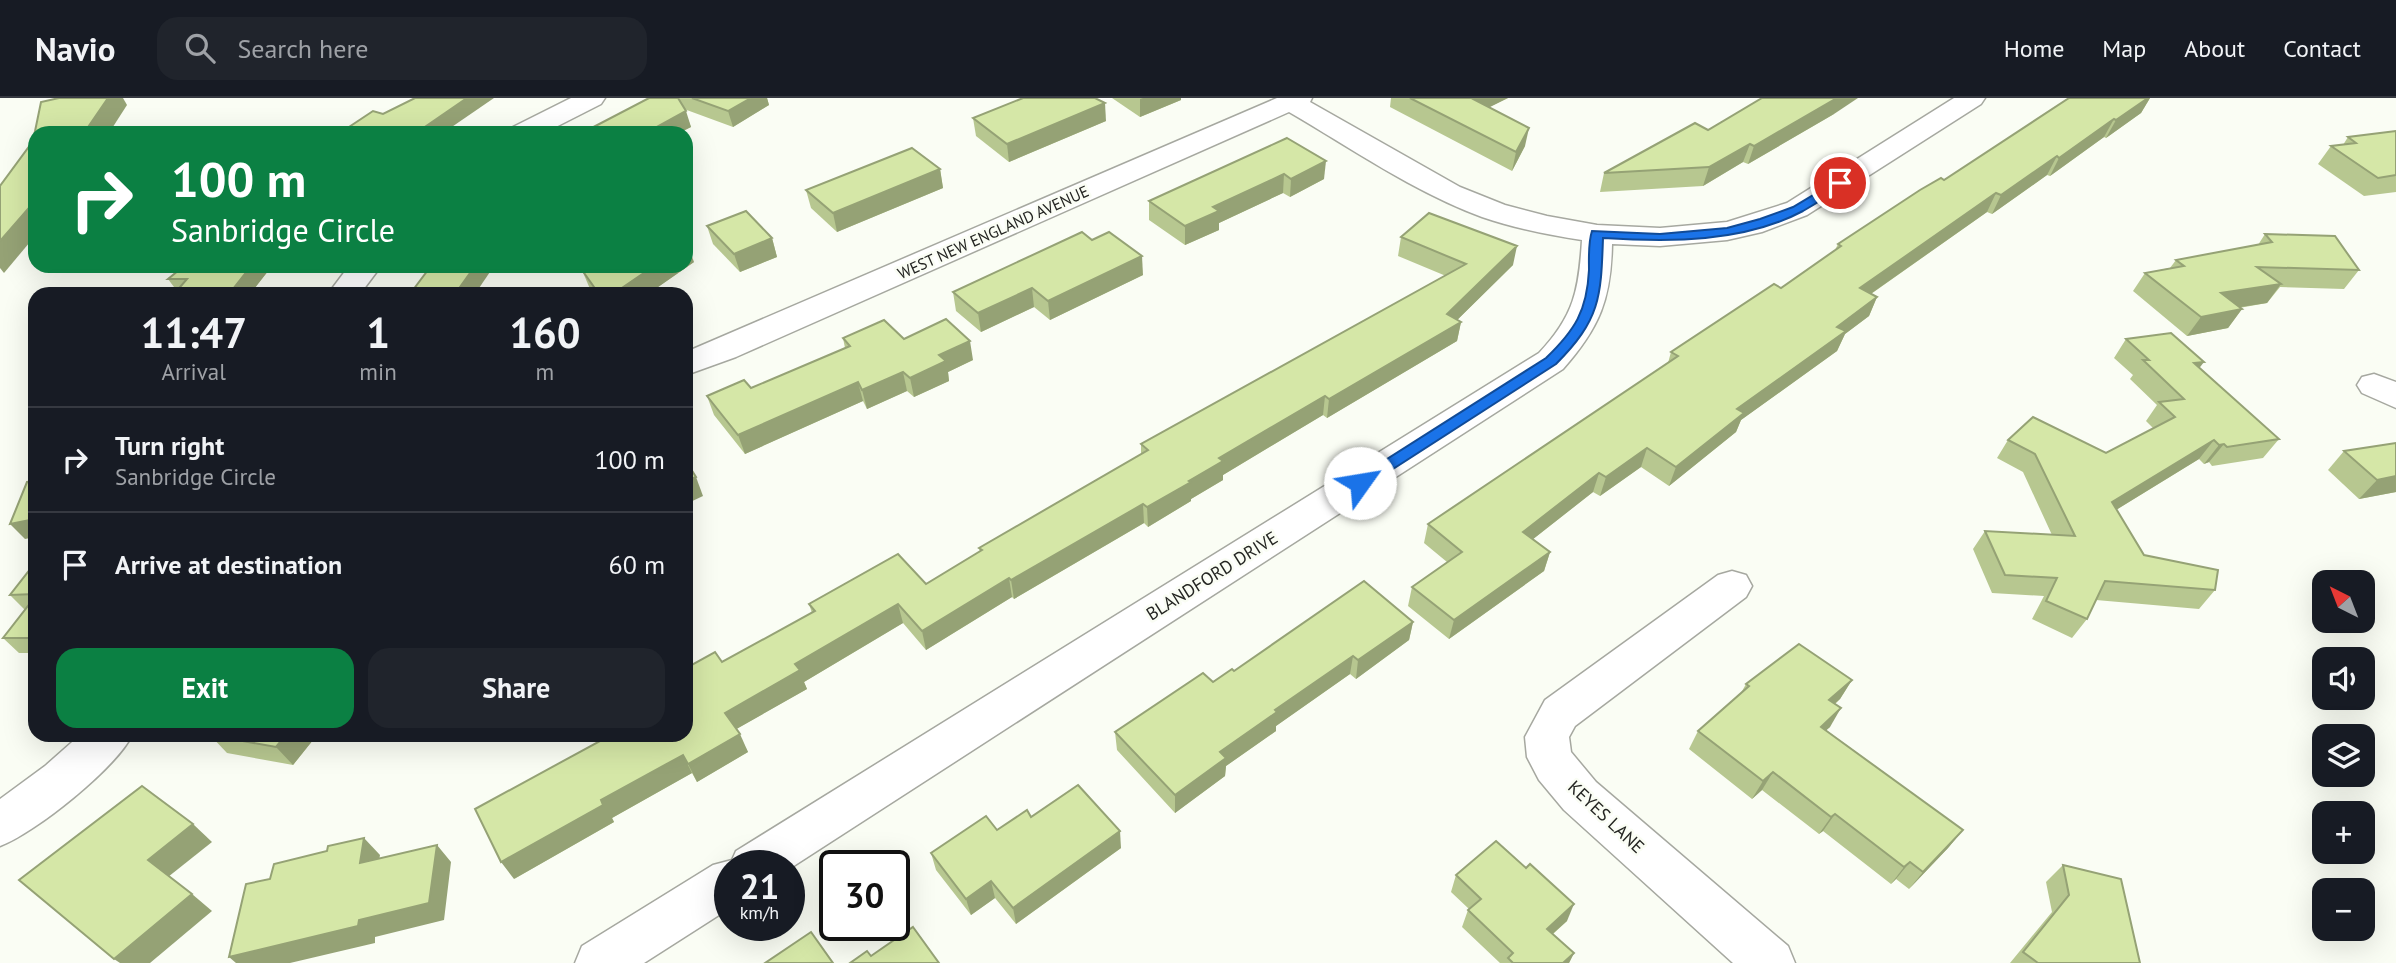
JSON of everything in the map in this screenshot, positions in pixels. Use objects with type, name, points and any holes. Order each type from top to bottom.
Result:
[{"type":"street","points":[[537,126],[592,98]]},
{"type":"street","points":[[1294,100],[1450,193],[1494,211],[1544,225],[1597,234],[1660,237],[1692,236],[1739,229],[1778,218],[1808,203],[1972,98]]},
{"type":"street","name":"WEST NEW ENGLAND AVENUE","points":[[693,360],[737,344],[1294,100]]},
{"type":"street","name":"BLANDFORD DRIVE","points":[[778,850],[1551,361],[1573,340],[1588,315],[1594,289],[1597,234]]},
{"type":"street","name":"KEYES LANE","points":[[1732,586],[1560,713],[1548,727],[1545,745],[1553,764],[1580,796],[1770,963]]},
{"type":"street","points":[[0,825],[61,780],[102,742]]},
{"type":"street","points":[[600,963],[714,891]]},
{"type":"building","points":[[59,98],[108,98],[89,126],[36,126],[41,102]]},
{"type":"building","points":[[415,98],[467,98],[426,126],[350,126],[373,111],[383,114]]},
{"type":"building","points":[[649,98],[678,98],[686,111],[659,126],[595,126]]},
{"type":"building","points":[[692,98],[751,98],[728,111]]},
{"type":"building","points":[[1023,98],[1095,98],[1105,103],[1007,144],[973,118]]},
{"type":"building","points":[[1410,98],[1474,98],[1529,128],[1516,152]]},
{"type":"building","points":[[1762,98],[1837,98],[1754,146],[1750,144],[1709,167],[1604,173],[1695,123],[1708,130]]},
{"type":"building","points":[[2069,98],[2148,98],[2001,195],[1996,193],[1860,288],[1877,297],[1837,327],[1846,331],[1737,409],[1744,413],[1676,467],[1647,448],[1606,477],[1599,473],[1523,532],[1550,552],[1454,620],[1412,587],[1462,552],[1428,524],[1678,356],[1671,352],[1774,284],[1781,288],[1841,246],[1838,244],[1920,190],[1941,178],[1944,180]]},
{"type":"building","points":[[2396,131],[2396,175],[2378,178],[2331,146],[2356,143],[2348,137]]},
{"type":"building","points":[[1287,138],[1326,161],[1291,179],[1284,174],[1213,207],[1219,211],[1185,226],[1149,201]]},
{"type":"building","points":[[28,148],[28,209],[0,241],[0,186]]},
{"type":"building","points":[[912,148],[940,169],[833,213],[806,190]]},
{"type":"building","points":[[746,211],[772,238],[734,254],[707,226]]},
{"type":"building","points":[[1429,213],[1517,246],[1447,314],[1461,322],[1329,399],[1325,396],[1219,458],[1223,461],[1189,481],[1191,482],[1147,507],[1143,504],[1011,580],[1009,578],[922,631],[898,604],[795,664],[800,670],[725,713],[740,734],[688,764],[683,755],[601,800],[603,805],[501,862],[475,809],[598,742],[693,742],[693,664],[715,652],[722,662],[815,611],[809,604],[898,554],[926,584],[982,550],[979,548],[1148,450],[1141,444],[1466,264],[1401,237]]},
{"type":"building","points":[[1082,232],[1092,240],[1109,232],[1142,256],[1048,301],[1032,288],[978,313],[953,292]]},
{"type":"building","points":[[2265,234],[2335,236],[2359,270],[2257,267],[2281,284],[2221,293],[2242,309],[2201,317],[2145,273],[2184,266],[2176,260],[2272,242]]},
{"type":"building","points":[[175,273],[246,273],[234,287],[180,287],[187,279],[168,279]]},
{"type":"building","points":[[426,273],[470,273],[460,287],[415,287]]},
{"type":"building","points":[[584,273],[644,273],[623,287],[594,287]]},
{"type":"building","points":[[946,319],[970,341],[939,355],[946,361],[910,378],[903,372],[862,390],[858,382],[738,435],[707,396],[744,380],[751,388],[850,346],[843,338],[884,320],[904,339]]},
{"type":"building","points":[[2171,333],[2204,362],[2194,363],[2279,439],[2227,447],[2214,440],[2112,502],[2144,555],[2218,570],[2215,590],[2105,581],[2087,619],[2046,601],[2057,578],[2005,575],[1985,531],[2075,536],[2035,454],[2008,440],[2033,417],[2106,453],[2175,417],[2159,402],[2184,399],[2143,360],[2149,360],[2126,339]]},
{"type":"building","points":[[2396,443],[2396,476],[2377,480],[2344,451]]},
{"type":"building","points":[[27,482],[28,520],[10,524]]},
{"type":"building","points":[[28,572],[28,594],[10,595]]},
{"type":"building","points":[[1364,581],[1413,622],[1358,660],[1353,656],[1275,710],[1277,712],[1220,752],[1226,758],[1175,795],[1115,732],[1203,673],[1213,682],[1232,669],[1234,671]]},
{"type":"building","points":[[28,606],[28,638],[3,638]]},
{"type":"building","points":[[1799,644],[1852,680],[1829,700],[1841,708],[1821,727],[1963,830],[1923,872],[1910,862],[1904,867],[1835,814],[1831,817],[1773,772],[1763,781],[1698,731],[1749,686],[1746,684]]},
{"type":"building","points":[[248,742],[280,742],[276,747]]},
{"type":"building","points":[[1078,785],[1120,831],[1013,908],[991,881],[966,899],[931,853],[986,816],[997,830],[1027,810],[1031,817]]},
{"type":"building","points":[[142,786],[193,824],[148,860],[192,894],[114,959],[19,880]]},
{"type":"building","points":[[364,838],[360,863],[437,845],[429,903],[359,920],[358,926],[229,957],[246,884],[270,879],[274,864],[327,851],[328,846]]},
{"type":"building","points":[[1496,841],[1526,868],[1530,864],[1574,904],[1547,929],[1574,953],[1563,963],[1513,963],[1508,958],[1513,953],[1468,910],[1481,899],[1456,875]]},
{"type":"building","points":[[2063,865],[2121,879],[2140,963],[2038,963],[2023,952],[2069,895]]},
{"type":"building","points":[[913,927],[939,963],[850,963],[867,951],[871,956],[893,941],[910,941],[910,929]]},
{"type":"building","points":[[811,932],[833,963],[765,963],[798,941],[805,941],[805,936]]},
{"type":"route","points":[[1360,483],[1551,361],[1573,340],[1588,315],[1594,289],[1597,234],[1627,237],[1692,236],[1751,226],[1797,209],[1840,183]]}]
